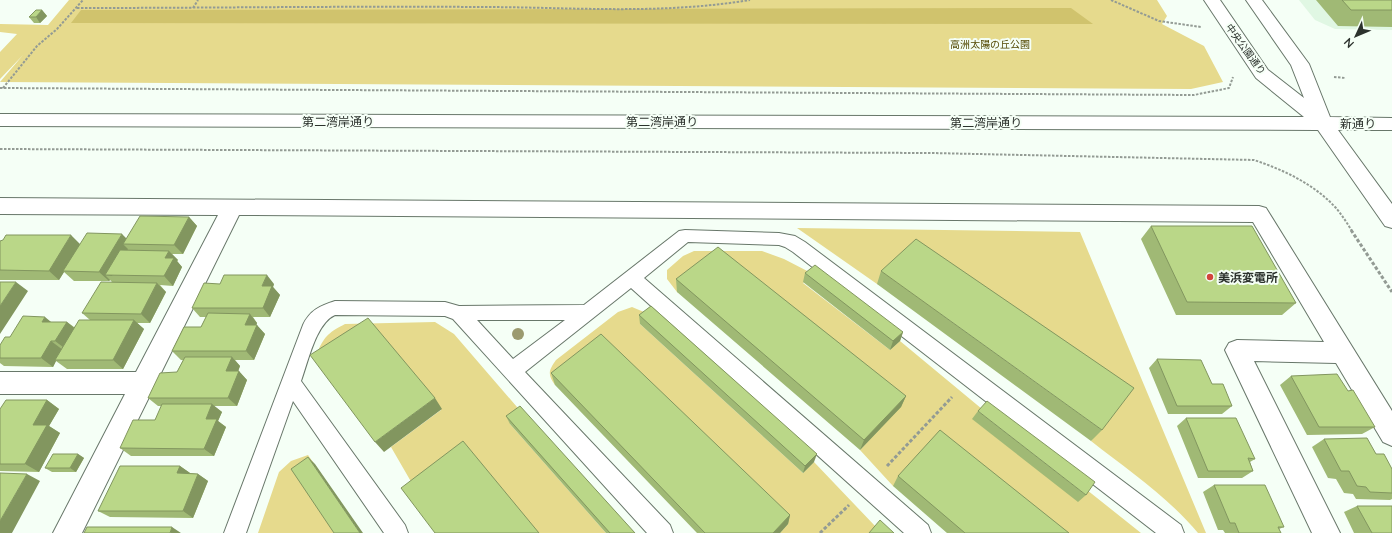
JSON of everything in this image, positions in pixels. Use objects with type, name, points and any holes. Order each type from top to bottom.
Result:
[{"type":"street","name":"中央公園通り","points":[[1212,0],[1262,74],[1323,123]]},
{"type":"street","name":"中央公園通り","points":[[1254,0],[1300,64],[1323,123],[1391,217]]},
{"type":"street","name":"第二湾岸通り","points":[[0,120],[1323,123]]},
{"type":"street","name":"新通り","points":[[1323,123],[1392,124]]},
{"type":"street","points":[[0,206],[233,206],[1259,214],[1392,434]]},
{"type":"street","points":[[67,533],[233,206]]},
{"type":"street","points":[[1326,533],[1237,350],[1344,353]]},
{"type":"street","points":[[0,383],[143,383]]},
{"type":"lane","points":[[512,371],[685,236],[779,239],[789,241],[799,247],[1173,533]]},
{"type":"lane","points":[[632,278],[920,533]]},
{"type":"lane","points":[[235,533],[312,325],[324,312],[335,308],[445,309],[459,313],[588,312]]},
{"type":"lane","points":[[459,313],[662,533]]},
{"type":"lane","points":[[291,382],[397,533]]},
{"type":"path","points":[[1,88],[37,46],[57,29],[83,0]]},
{"type":"path","points":[[193,8],[198,0]]},
{"type":"path","points":[[77,8],[512,7],[633,11],[678,10],[726,5],[750,0]]},
{"type":"path","points":[[1111,0],[1159,21],[1206,28],[1202,22]]},
{"type":"path","points":[[1,88],[1194,95],[1229,88],[1235,73]]},
{"type":"path","points":[[0,149],[931,153],[1254,160],[1271,165],[1296,178],[1328,199],[1337,209],[1392,292]]},
{"type":"path","points":[[820,533],[868,487],[971,378]]},
{"type":"shaded area","points":[[1299,0],[1392,0],[1392,30],[1335,29],[1315,20]]},
{"type":"shaded area","points":[[1071,8],[1093,24],[71,23],[81,10]]},
{"type":"green space","name":"高洲太陽の丘公園","points":[[69,0],[1157,0],[1167,16],[1162,24],[1204,46],[1223,82],[1191,89],[0,82],[23,55],[0,79],[0,52],[17,34],[0,32],[0,24],[48,25]]},
{"type":"green space","points":[[797,228],[1080,232],[1206,533],[1198,533],[1161,496],[1091,441],[1123,399],[877,284]]},
{"type":"green space","points":[[694,251],[762,251],[784,259],[813,274],[803,283],[890,350],[900,341],[982,409],[973,419],[1078,501],[1087,490],[1141,533],[1048,533],[893,486],[860,450],[900,407],[677,292],[667,279],[667,270],[683,256]]},
{"type":"green space","points":[[632,307],[651,315],[640,324],[803,473],[814,462],[876,527],[871,533],[780,533],[788,524],[604,347],[555,385],[551,378],[550,372],[556,360],[618,312]]},
{"type":"green space","points":[[435,322],[454,334],[523,414],[510,424],[606,533],[536,533],[417,492],[391,447],[441,410],[318,351],[328,334],[345,324]]},
{"type":"green space","points":[[308,455],[315,465],[300,476],[338,533],[258,533],[279,472],[291,461]]},
{"type":"building","points":[[1342,0],[1392,0],[1392,10],[1351,10]]},
{"type":"building","points":[[36,10],[42,10],[36,17],[29,17]]},
{"type":"building","points":[[140,216],[189,217],[174,245],[123,244]]},
{"type":"building","name":"美浜変電所","points":[[1151,226],[1252,226],[1296,303],[1187,302]]},
{"type":"building","points":[[87,233],[122,234],[99,272],[63,271]]},
{"type":"building","points":[[6,235],[71,235],[49,271],[0,270],[0,241],[3,240]]},
{"type":"building","points":[[916,239],[1134,388],[1102,430],[881,271]]},
{"type":"building","points":[[718,247],[906,396],[864,440],[676,279]]},
{"type":"building","points":[[120,250],[169,251],[165,258],[174,258],[164,276],[105,275]]},
{"type":"building","points":[[815,265],[903,332],[893,341],[805,273]]},
{"type":"building","points":[[224,275],[267,275],[262,286],[272,286],[263,308],[192,308],[204,283],[220,284]]},
{"type":"building","points":[[0,282],[16,282],[0,306]]},
{"type":"building","points":[[101,282],[157,283],[141,314],[82,313]]},
{"type":"building","points":[[651,306],[817,454],[805,466],[639,315]]},
{"type":"building","points":[[208,313],[250,314],[245,325],[257,325],[246,351],[172,351],[184,327],[201,327]]},
{"type":"building","points":[[23,316],[45,317],[42,322],[67,322],[55,341],[51,341],[41,358],[0,358],[0,345],[5,337],[10,337]]},
{"type":"building","points":[[368,318],[435,398],[375,442],[310,355]]},
{"type":"building","points":[[79,320],[134,320],[113,360],[55,360]]},
{"type":"building","points":[[601,334],[790,515],[773,533],[705,533],[551,373]]},
{"type":"building","points":[[185,357],[232,357],[226,371],[239,371],[228,398],[148,398],[160,373],[177,372]]},
{"type":"building","points":[[1157,359],[1201,360],[1212,384],[1223,384],[1232,406],[1177,406]]},
{"type":"building","points":[[1337,374],[1348,391],[1353,390],[1375,427],[1319,427],[1291,376]]},
{"type":"building","points":[[6,400],[47,400],[33,425],[47,425],[25,464],[0,464],[0,409]]},
{"type":"building","points":[[987,401],[1095,482],[1086,495],[978,411]]},
{"type":"building","points":[[162,404],[212,404],[206,419],[217,419],[204,449],[120,448],[133,420],[155,420]]},
{"type":"building","points":[[520,406],[635,533],[610,533],[506,416]]},
{"type":"building","points":[[1186,418],[1236,418],[1255,459],[1248,458],[1253,471],[1208,471]]},
{"type":"building","points":[[940,430],[1069,533],[965,533],[898,476]]},
{"type":"building","points":[[1367,438],[1376,454],[1384,454],[1392,469],[1392,493],[1370,492],[1366,487],[1357,486],[1349,471],[1341,471],[1324,439]]},
{"type":"building","points":[[463,441],[539,533],[435,533],[401,488]]},
{"type":"building","points":[[53,454],[78,454],[70,468],[45,468]]},
{"type":"building","points":[[308,457],[360,533],[334,533],[291,469]]},
{"type":"building","points":[[120,466],[180,466],[177,473],[198,474],[183,511],[98,511]]},
{"type":"building","points":[[0,473],[27,474],[0,521]]},
{"type":"building","points":[[1214,485],[1265,485],[1284,527],[1278,527],[1281,533],[1239,533],[1235,523],[1230,523]]},
{"type":"building","points":[[1357,506],[1392,506],[1392,533],[1372,533]]},
{"type":"building","points":[[880,520],[894,533],[869,533]]},
{"type":"building","points":[[87,527],[172,527],[170,533],[84,533]]},
{"type":"place","name":"美浜変電所","points":[[1210,277]]}]
